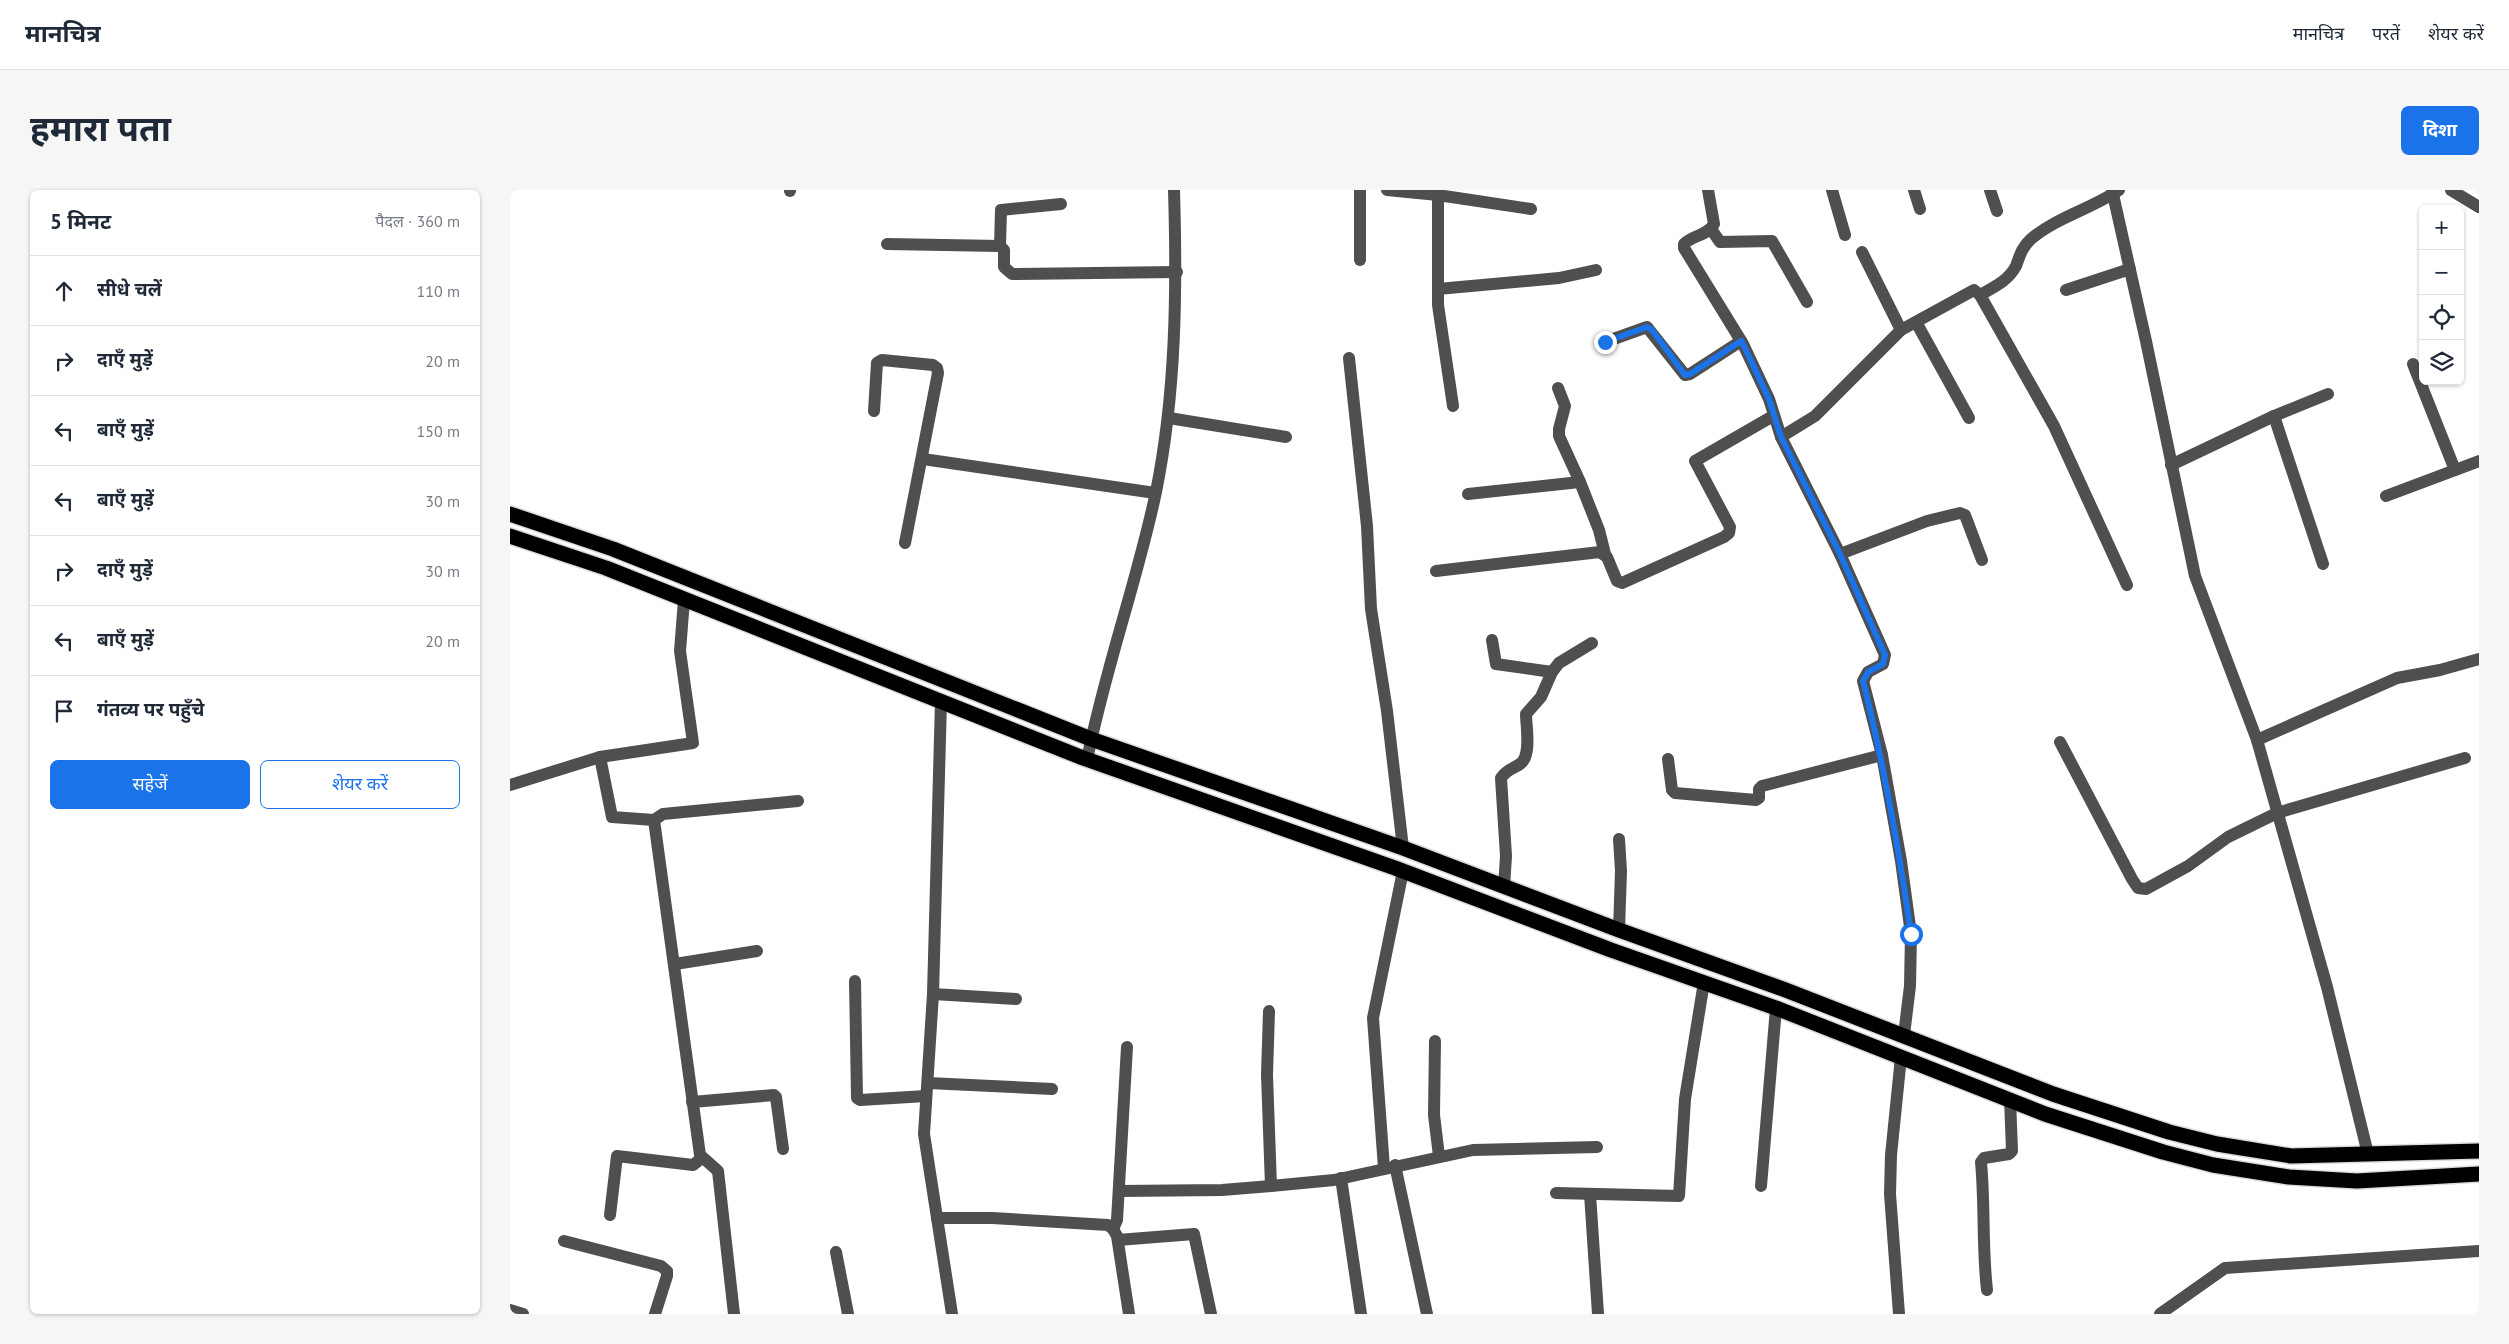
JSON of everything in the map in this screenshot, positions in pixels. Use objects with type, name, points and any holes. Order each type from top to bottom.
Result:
[{"type":"highway","points":[[510,514],[613,549],[1091,739],[1402,848],[1619,930],[1774,985],[2052,1094],[2169,1132],[2217,1144],[2291,1156],[2479,1151]]},
{"type":"highway","points":[[510,536],[606,568],[1087,760],[1404,871],[1611,950],[1776,1008],[2046,1114],[2163,1152],[2213,1165],[2289,1177],[2357,1181],[2479,1174]]},
{"type":"street","points":[[1087,760],[1156,493],[1169,418],[1177,272],[1174,190]]},
{"type":"street","points":[[1360,190],[1360,260]]},
{"type":"street","points":[[1387,190],[1438,193],[1531,209]]},
{"type":"street","points":[[1708,190],[1714,219],[1711,229]]},
{"type":"street","points":[[1832,190],[1845,235]]},
{"type":"street","points":[[1914,190],[1920,209]]},
{"type":"street","points":[[1990,190],[1997,211]]},
{"type":"street","points":[[2451,190],[2479,208]]},
{"type":"street","points":[[1980,295],[2001,283],[2010,274],[2020,252],[2031,240],[2055,222],[2115,191],[2171,465],[2196,576],[2257,740],[2327,987],[2368,1154]]},
{"type":"street","points":[[1438,193],[1438,306],[1453,406]]},
{"type":"street","points":[[1061,204],[1001,210],[1000,246],[1004,250],[1004,268],[1012,274],[1177,272]]},
{"type":"street","points":[[1711,229],[1720,242],[1772,241],[1807,302]]},
{"type":"street","points":[[1711,229],[1690,238],[1684,244],[1684,248],[1741,341],[1769,399],[1781,437],[1840,554],[1885,655],[1883,664],[1868,672],[1863,681],[1882,755],[1901,861],[1911,934],[1910,986],[1904,1035]]},
{"type":"street","points":[[887,244],[1000,246]]},
{"type":"street","points":[[1862,252],[1902,330]]},
{"type":"street","points":[[2066,290],[2130,269]]},
{"type":"street","points":[[1438,290],[1559,278],[1596,270]]},
{"type":"street","points":[[1781,437],[1815,416],[1902,330],[1974,290],[1980,295],[2054,426],[2127,586]]},
{"type":"street","points":[[1916,322],[1969,418]]},
{"type":"street","points":[[1605,342],[1647,327],[1652,330],[1685,375],[1690,374],[1741,341]]},
{"type":"street","points":[[1349,358],[1367,526],[1371,609],[1387,711],[1402,848]]},
{"type":"street","points":[[874,411],[877,363],[882,360],[937,368],[938,373],[905,543]]},
{"type":"street","points":[[2413,364],[2455,470]]},
{"type":"street","points":[[1558,388],[1565,406],[1558,429],[1560,436],[1599,530],[1604,554],[1617,581],[1622,583],[1729,533],[1730,527],[1695,461],[1773,416]]},
{"type":"street","points":[[2171,465],[2274,416],[2328,394]]},
{"type":"street","points":[[2274,416],[2323,564]]},
{"type":"street","points":[[1169,418],[1286,437]]},
{"type":"street","points":[[922,459],[1156,493]]},
{"type":"street","points":[[2386,496],[2479,461]]},
{"type":"street","points":[[1468,494],[1580,482]]},
{"type":"street","points":[[1840,554],[1926,521],[1960,513],[1964,515],[1982,560]]},
{"type":"street","points":[[1436,571],[1575,553],[1600,552],[1604,554]]},
{"type":"street","points":[[510,785],[600,756],[693,743],[680,651],[684,600]]},
{"type":"street","points":[[1492,640],[1496,664],[1552,672]]},
{"type":"street","points":[[1504,887],[1506,856],[1501,778],[1505,772],[1521,764],[1527,755],[1526,714],[1541,697],[1552,672],[1559,664],[1592,643]]},
{"type":"street","points":[[2257,740],[2397,678],[2440,670],[2479,659]]},
{"type":"street","points":[[941,701],[933,994],[924,1134],[938,1218],[948,1313]]},
{"type":"street","points":[[2060,742],[2138,888],[2146,889],[2188,866],[2228,838],[2277,814],[2465,758]]},
{"type":"street","points":[[1668,759],[1672,790],[1675,793],[1756,800],[1759,798],[1759,789],[1762,786],[1882,755]]},
{"type":"street","points":[[600,756],[612,817],[654,820],[663,814],[798,801]]},
{"type":"street","points":[[654,820],[692,1102],[702,1158],[718,1170],[734,1314]]},
{"type":"street","points":[[1619,839],[1621,870],[1619,930]]},
{"type":"street","points":[[1404,871],[1373,1018],[1390,1167],[1427,1314]]},
{"type":"street","points":[[674,964],[757,951]]},
{"type":"street","points":[[855,981],[857,1098],[860,1100],[926,1096]]},
{"type":"street","points":[[1556,1193],[1679,1196],[1685,1099],[1704,982]]},
{"type":"street","points":[[933,994],[1016,999]]},
{"type":"street","points":[[1761,1186],[1776,1008]]},
{"type":"street","points":[[1269,1011],[1267,1074],[1271,1186]]},
{"type":"street","points":[[1435,1041],[1434,1115],[1439,1156]]},
{"type":"street","points":[[1128,1047],[1116,1235],[1129,1314]]},
{"type":"street","points":[[1899,1314],[1890,1165],[1901,1057]]},
{"type":"street","points":[[928,1083],[1052,1089]]},
{"type":"street","points":[[692,1102],[774,1095],[776,1097],[783,1149]]},
{"type":"street","points":[[1987,1290],[1983,1257],[1985,1206],[1981,1162],[1984,1158],[2009,1154],[2012,1151],[2010,1099]]},
{"type":"street","points":[[1119,1191],[1222,1190],[1271,1186],[1342,1178],[1473,1150],[1597,1147]]},
{"type":"street","points":[[610,1215],[617,1156],[693,1165],[702,1158]]},
{"type":"street","points":[[1342,1178],[1361,1314]]},
{"type":"street","points":[[1590,1194],[1598,1314]]},
{"type":"street","points":[[938,1218],[992,1218],[1108,1225],[1116,1235]]},
{"type":"street","points":[[1116,1235],[1194,1234],[1211,1314]]},
{"type":"street","points":[[564,1241],[661,1266],[667,1271],[667,1276],[655,1314]]},
{"type":"street","points":[[2160,1314],[2226,1268],[2479,1251]]},
{"type":"street","points":[[836,1252],[848,1314]]},
{"type":"street","points":[[510,1310],[524,1314]]},
{"type":"route","points":[[1605,342],[1642,327],[1647,327],[1652,330],[1685,375],[1690,374],[1741,341],[1743,344],[1769,399],[1781,437],[1863,602],[1885,655],[1883,664],[1868,672],[1863,681],[1882,755],[1901,861],[1911,934]]}]
